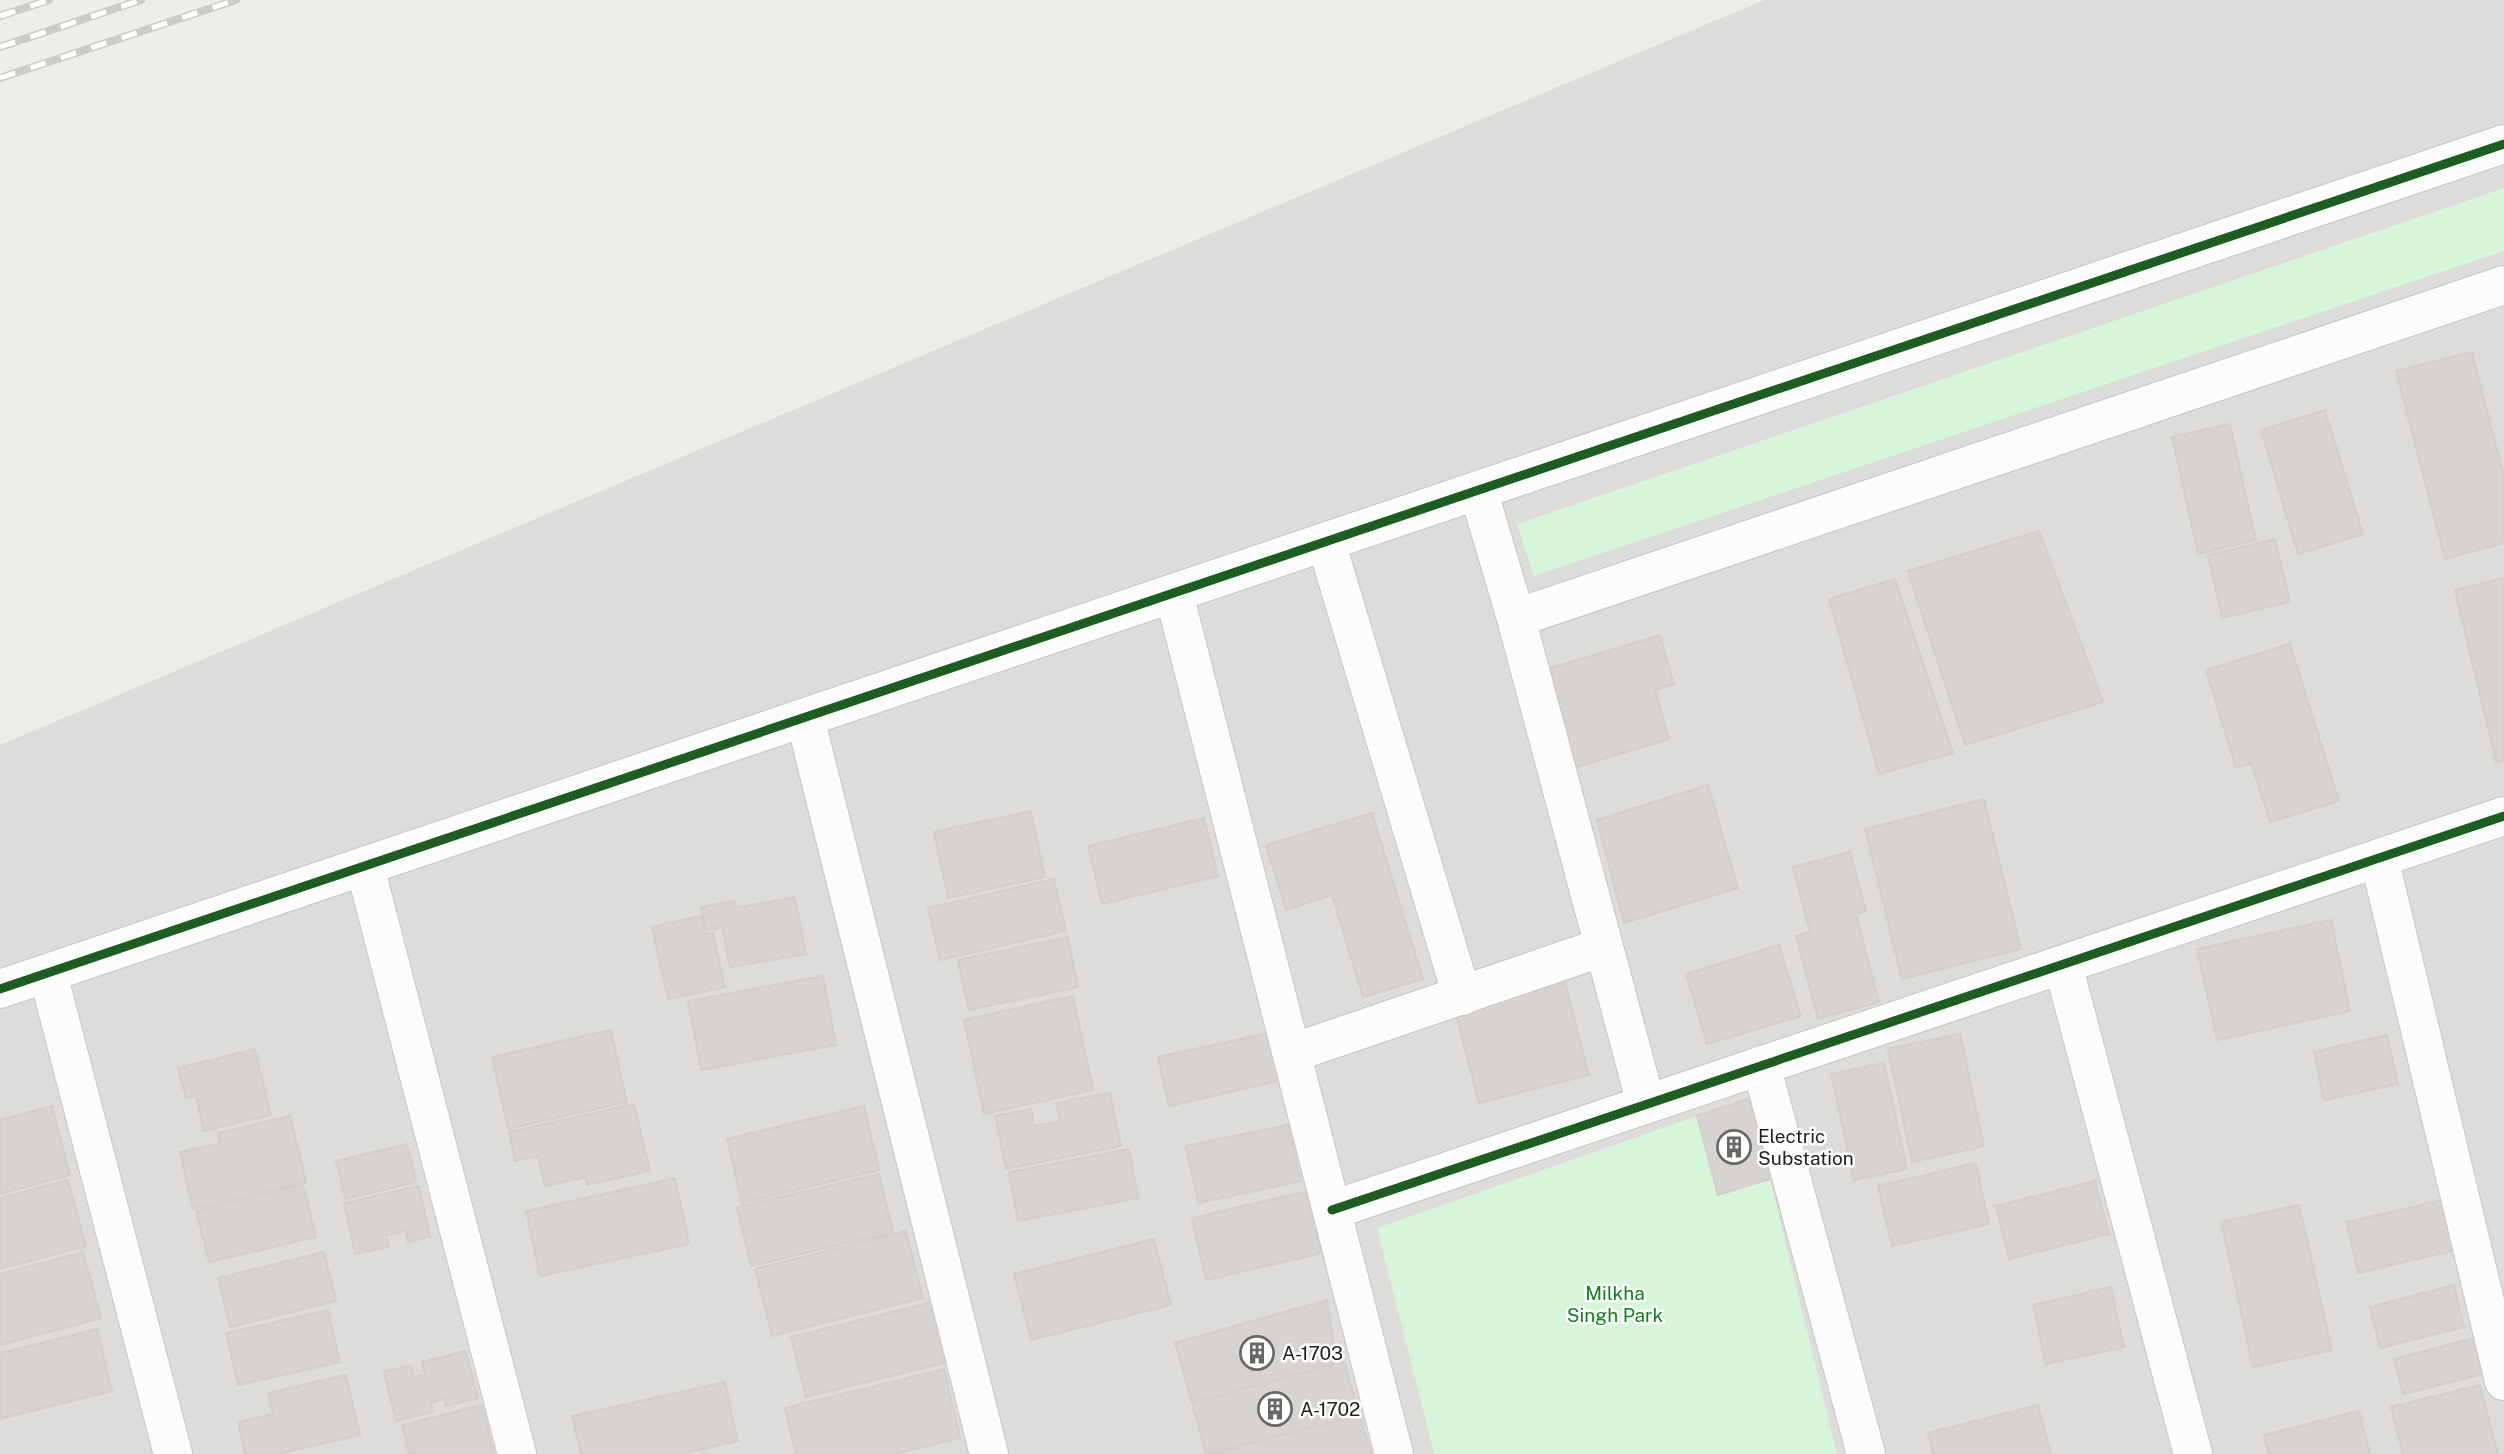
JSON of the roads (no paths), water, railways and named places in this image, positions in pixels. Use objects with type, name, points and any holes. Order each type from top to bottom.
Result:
[{"type":"street","points":[[0,989],[2504,144]]},
{"type":"street","points":[[1516,618],[2504,285]]},
{"type":"street","points":[[1478,490],[1516,618],[1646,1104]]},
{"type":"street","points":[[1326,542],[1462,996]]},
{"type":"street","points":[[1174,594],[1394,1454]]},
{"type":"street","points":[[805,718],[989,1454]]},
{"type":"street","points":[[1332,1210],[2504,816]]},
{"type":"street","points":[[2379,858],[2504,1381]]},
{"type":"street","points":[[365,867],[517,1454]]},
{"type":"street","points":[[1292,1053],[1603,947]]},
{"type":"street","points":[[2063,965],[2193,1454]]},
{"type":"street","points":[[48,974],[173,1454]]},
{"type":"street","points":[[1761,1066],[1867,1454]]},
{"type":"railway","points":[[0,16],[49,0]]},
{"type":"railway","points":[[0,47],[141,0]]},
{"type":"railway","points":[[0,78],[236,0]]},
{"type":"place","name":"Electric Substation","points":[[1734,1147]]},
{"type":"place","name":"A-1703","points":[[1257,1353]]},
{"type":"place","name":"A-1702","points":[[1275,1409]]},
{"type":"park label","name":"Milkha Singh Park","points":[[1615,1304]]}]
